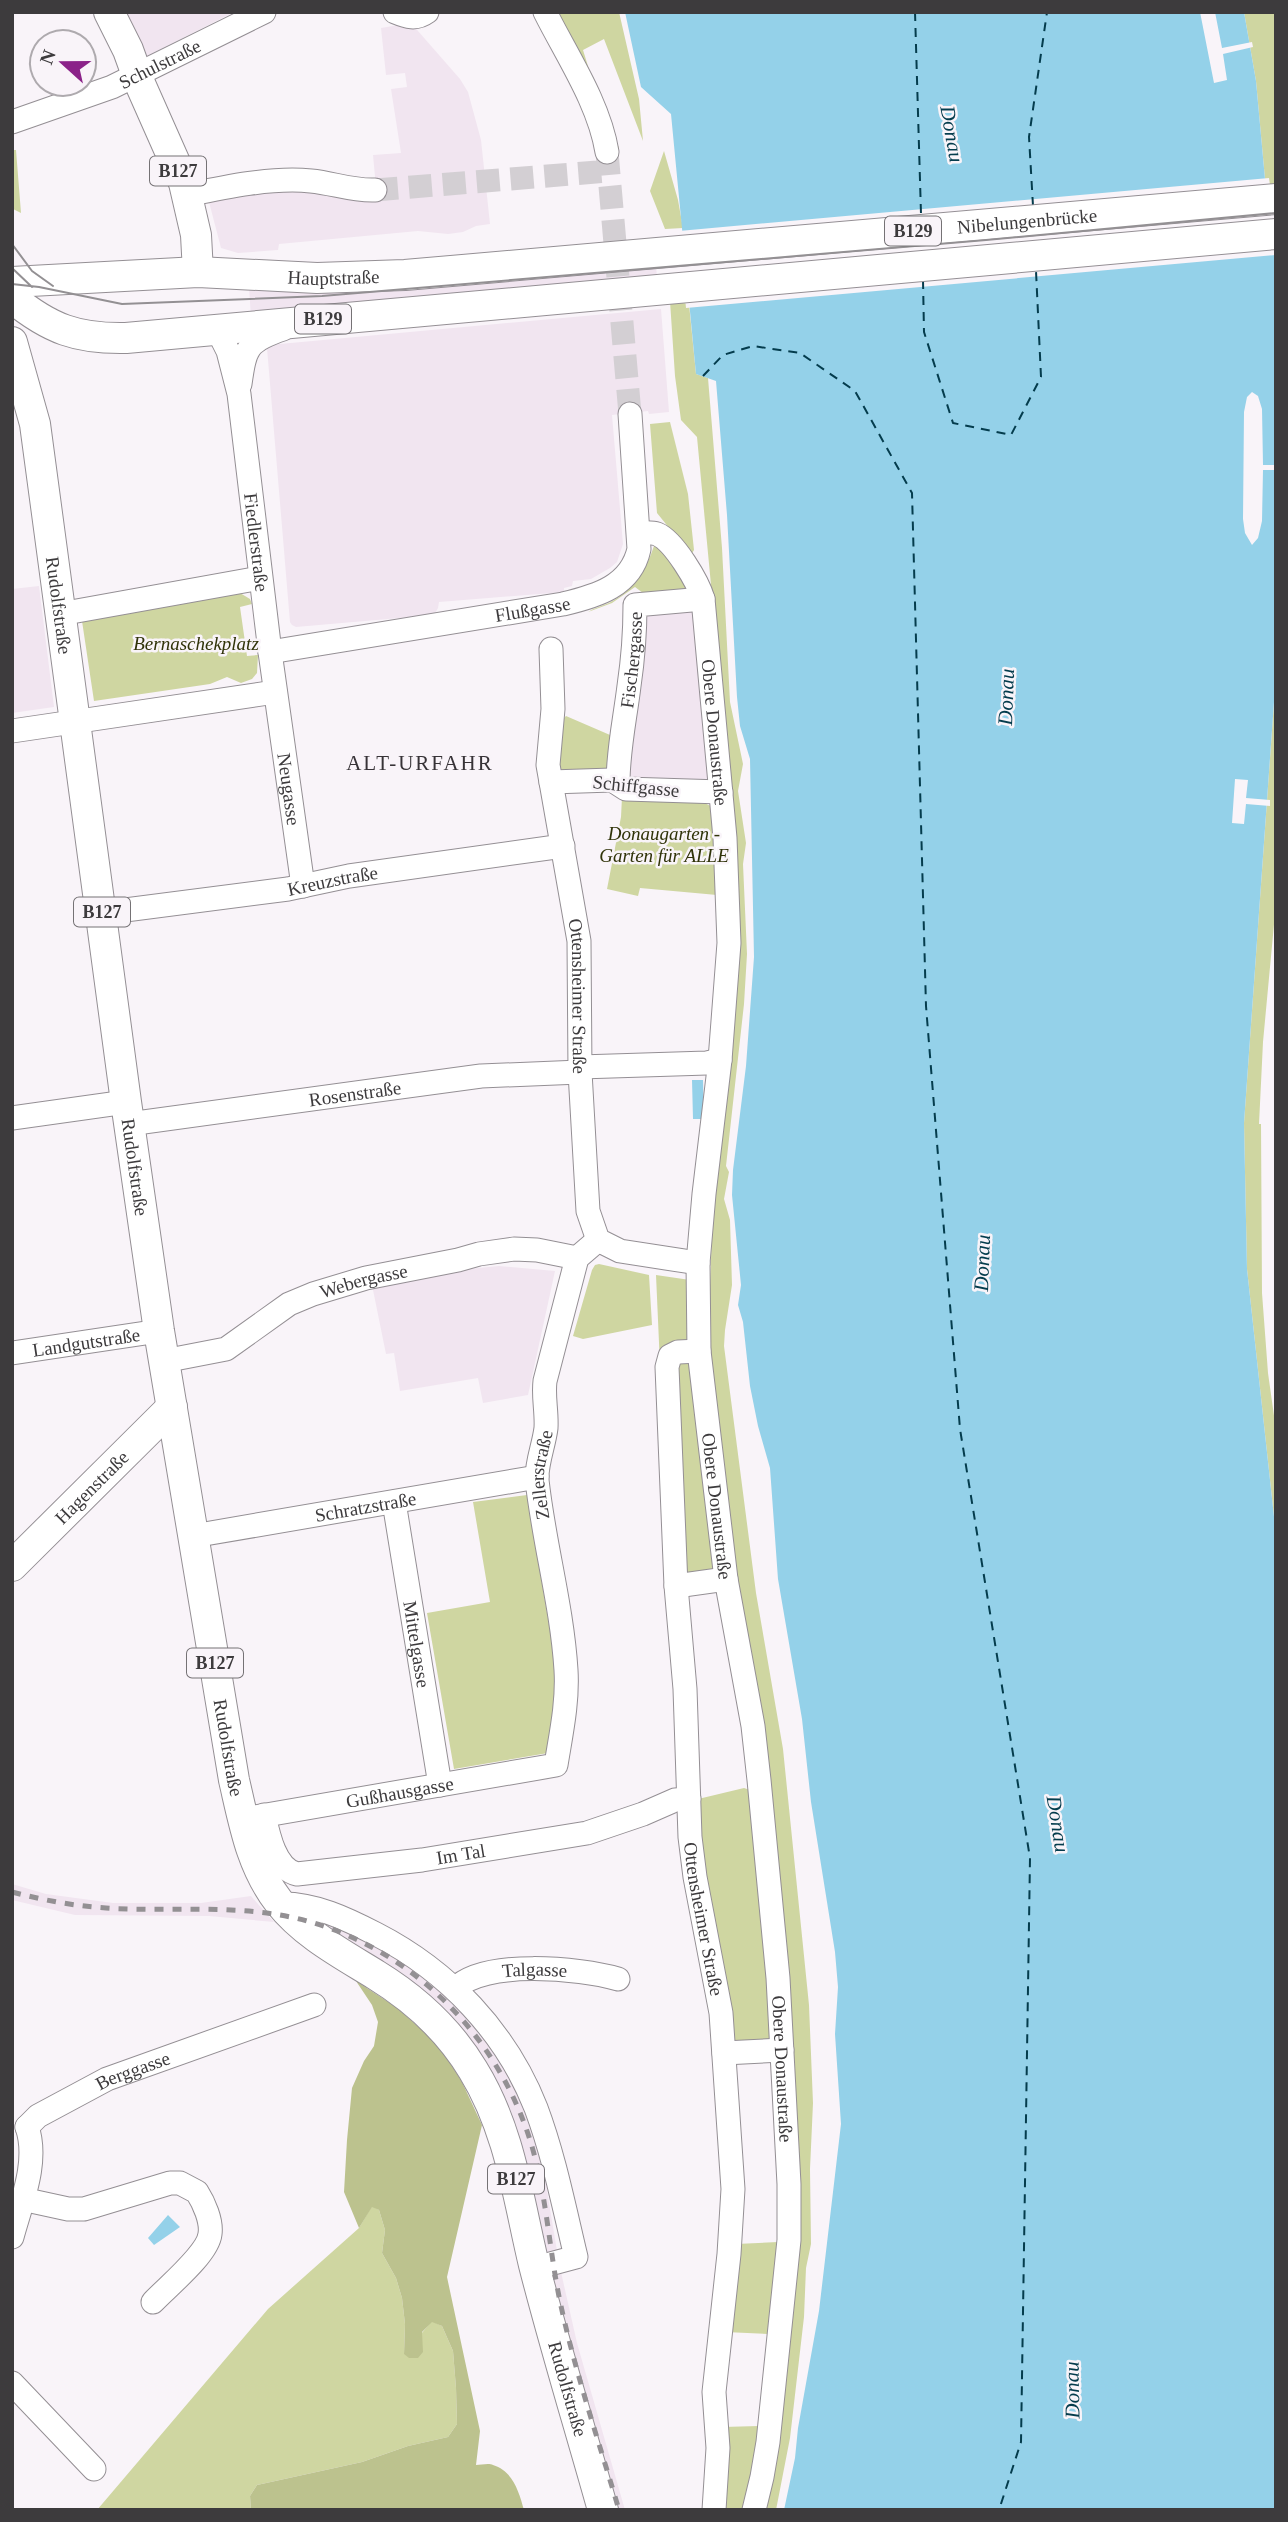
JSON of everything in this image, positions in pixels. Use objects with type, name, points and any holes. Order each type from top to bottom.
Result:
[{"type":"main road","name":"B127","points":[[109,12],[128,50],[187,195],[196,235],[198,272]]},
{"type":"main road","name":"Nibelungenbrücke","points":[[655,254],[1276,199]]},
{"type":"main road","name":"Nibelungenbrücke","points":[[658,289],[1276,234]]},
{"type":"main road","name":"Hauptstraße","points":[[12,282],[198,272],[351,278],[655,254]]},
{"type":"main road","name":"Hauptstraße","points":[[59,329],[90,338],[106,338],[658,289]]},
{"type":"main road","points":[[12,298],[59,329]]},
{"type":"main road","name":"Rudolfstraße","points":[[59,329],[38,344],[33,356],[34,419],[127,1113],[159,1331],[193,1536],[253,1817],[254,1860],[280,1904],[326,1944],[415,2002],[432,2017],[459,2049],[485,2089],[505,2138],[535,2268],[603,2510]]},
{"type":"main road","name":"Rudolfstraße","points":[[12,342],[34,419]]},
{"type":"main road","name":"Hagenstraße","points":[[12,1566],[172,1407]]},
{"type":"street","name":"Schulstraße","points":[[12,122],[112,87],[264,12]]},
{"type":"street","points":[[545,12],[594,109],[607,152]]},
{"type":"street","points":[[187,195],[232,186],[301,180],[360,191],[375,190]]},
{"type":"street","name":"Fiedlerstraße","points":[[239,394],[244,357],[253,342],[310,320]]},
{"type":"street","name":"Fiedlerstraße","points":[[213,330],[224,341],[239,394],[275,692]]},
{"type":"street","name":"Flußgasse","points":[[270,652],[581,600],[610,589],[630,573],[636,562],[639,533],[630,414]]},
{"type":"street","name":"Obere Donaustraße","points":[[639,533],[651,533],[663,538],[690,570],[703,599],[729,890],[729,943],[720,1060],[698,1263],[699,1351],[726,1580],[757,1761],[772,1900],[788,2158],[789,2240],[768,2442],[754,2510]]},
{"type":"street","points":[[60,614],[260,578]]},
{"type":"street","name":"Fischergasse","points":[[618,783],[618,756],[629,684],[635,605],[703,599]]},
{"type":"street","name":"Ottensheimer Straße","points":[[551,649],[553,709],[548,751],[579,941],[580,1070],[588,1211],[598,1240]]},
{"type":"street","points":[[12,732],[275,692]]},
{"type":"street","name":"Neugasse","points":[[275,692],[303,886]]},
{"type":"street","name":"Schiffgasse","points":[[551,782],[612,780],[625,789],[721,792]]},
{"type":"street","name":"Kreuzstraße","points":[[102,913],[303,886],[363,874],[562,846]]},
{"type":"street","name":"Rosenstraße","points":[[12,1118],[127,1113],[481,1076],[720,1060]]},
{"type":"street","points":[[576,1258],[598,1240],[620,1251],[698,1263]]},
{"type":"street","name":"Webergasse","points":[[164,1361],[226,1349],[289,1304],[366,1278],[514,1249],[537,1250],[576,1258]]},
{"type":"street","name":"Zellerstraße","points":[[556,1765],[564,1712],[566,1672],[537,1477],[546,1431],[543,1397],[545,1381],[576,1258]]},
{"type":"street","name":"Landgutstraße","points":[[12,1353],[159,1331]]},
{"type":"street","name":"Ottensheimer Straße","points":[[699,1351],[678,1352],[670,1356],[667,1367],[676,1586],[684,1668],[690,1837],[695,1877],[717,1987],[733,2189],[714,2392],[718,2448],[714,2510]]},
{"type":"street","name":"Schratzstraße","points":[[193,1536],[537,1477]]},
{"type":"street","name":"Mittelgasse","points":[[394,1502],[440,1785]]},
{"type":"street","points":[[676,1586],[726,1580]]},
{"type":"street","name":"Gußhausgasse","points":[[253,1817],[556,1765]]},
{"type":"street","name":"Im Tal","points":[[253,1817],[267,1831],[282,1864],[296,1874],[422,1860],[587,1833],[675,1800],[689,1799]]},
{"type":"street","points":[[280,1904],[316,1908],[362,1927],[419,1959],[455,1989],[510,2055],[536,2108],[554,2164],[576,2257],[535,2268]]},
{"type":"street","name":"Talgasse","points":[[455,1989],[475,1975],[525,1969],[562,1970],[618,1979]]},
{"type":"street","name":"Berggasse","points":[[12,2237],[30,2165],[32,2141],[20,2127],[107,2079],[143,2064],[314,2005]]},
{"type":"street","points":[[724,2053],[782,2050]]},
{"type":"street","points":[[22,2199],[68,2209],[84,2209],[170,2183],[180,2183],[197,2192],[210,2225],[210,2236],[204,2248],[153,2302]]},
{"type":"street","points":[[12,2384],[94,2469]]},
{"type":"shaded area","points":[[121,12],[234,12],[145,57]]},
{"type":"shaded area","points":[[411,23],[460,79],[468,92],[481,140],[490,224],[448,234],[418,231],[279,244],[278,250],[238,253],[221,248],[208,198],[303,190],[377,198],[373,155],[401,153],[391,89],[407,87],[405,73],[386,75],[381,28]]},
{"type":"shaded area","points":[[656,264],[657,279],[251,318],[249,287]]},
{"type":"shaded area","points":[[661,309],[669,412],[649,414],[648,411],[612,415],[623,544],[617,562],[610,568],[591,579],[573,581],[572,586],[564,588],[564,592],[439,602],[434,615],[296,627],[292,625],[267,348],[269,345]]},
{"type":"shaded area","points":[[39,586],[54,707],[12,713],[12,589]]},
{"type":"shaded area","points":[[693,608],[709,784],[658,782],[626,777],[640,611]]},
{"type":"shaded area","points":[[466,1264],[468,1269],[499,1266],[555,1271],[528,1395],[483,1403],[478,1378],[400,1391],[394,1353],[386,1354],[372,1285]]},
{"type":"shaded area","points":[[12,1884],[46,1894],[113,1903],[201,1903],[251,1896],[274,1922],[209,1916],[75,1915],[12,1900]]},
{"type":"shaded area","points":[[314,1916],[409,1962],[459,2007],[502,2061],[532,2126],[543,2167],[557,2251],[543,2254],[504,2108],[345,1944]]},
{"type":"shaded area","points":[[561,2272],[577,2343],[625,2510],[611,2510],[547,2278]]},
{"type":"green space","points":[[554,12],[619,12],[639,99],[643,141],[604,39],[583,50],[596,92],[619,148],[614,148]]},
{"type":"green space","points":[[1244,12],[1276,12],[1276,187],[1266,190],[1256,81]]},
{"type":"green space","points":[[12,150],[16,150],[21,213],[13,209],[12,205]]},
{"type":"green space","points":[[664,151],[683,228],[665,229],[650,191]]},
{"type":"green space","points":[[670,301],[689,304],[696,374],[708,378],[722,548],[730,702],[743,764],[738,791],[746,843],[743,864],[747,954],[726,1166],[729,1172],[724,1199],[730,1220],[732,1285],[724,1346],[756,1593],[783,1749],[809,2005],[813,2103],[811,2244],[806,2268],[804,2317],[790,2438],[776,2510],[764,2510],[797,2251],[737,1591],[708,1339],[713,1205],[721,1135],[713,606],[697,437],[681,420]]},
{"type":"green space","points":[[670,422],[688,494],[694,550],[691,555],[657,513],[650,424]]},
{"type":"green space","points":[[658,545],[687,577],[687,591],[643,593],[635,587],[612,603],[588,612],[618,598],[632,586],[647,564],[654,546]]},
{"type":"green space","name":"Bernaschekplatz","points":[[240,593],[250,599],[252,604],[240,607],[247,656],[258,655],[257,673],[252,679],[241,683],[227,677],[210,684],[94,701],[82,621]]},
{"type":"green space","points":[[1276,674],[1276,903],[1263,1042],[1259,1124],[1262,1293],[1268,1373],[1276,1430],[1276,1535],[1247,1269],[1244,1123]]},
{"type":"green space","points":[[566,716],[617,738],[612,768],[558,775],[561,721]]},
{"type":"green space","name":"Donaugarten - Garten für ALLE","points":[[622,797],[702,802],[713,807],[718,817],[712,823],[717,895],[640,888],[638,896],[607,889],[621,817]]},
{"type":"green space","points":[[599,1264],[649,1275],[652,1325],[583,1339],[573,1336],[592,1270]]},
{"type":"green space","points":[[656,1275],[690,1280],[731,1591],[669,1568]]},
{"type":"green space","points":[[527,1495],[555,1660],[557,1702],[548,1753],[454,1769],[427,1613],[490,1602],[473,1502]]},
{"type":"green space","points":[[744,1788],[753,1791],[772,2040],[733,2044],[694,1800]]},
{"type":"green space","points":[[356,1981],[396,2007],[430,2037],[462,2082],[482,2125],[447,2277],[480,2431],[476,2465],[491,2464],[506,2472],[517,2489],[524,2510],[251,2510],[250,2496],[257,2485],[362,2462],[408,2446],[448,2437],[457,2424],[453,2351],[442,2326],[432,2322],[422,2332],[423,2352],[418,2358],[409,2358],[404,2354],[402,2298],[396,2278],[382,2253],[385,2230],[379,2210],[372,2207],[359,2228],[344,2192],[352,2088],[374,2046],[378,2022],[372,2005]]},
{"type":"green space","points":[[372,2206],[379,2210],[385,2230],[382,2253],[396,2278],[402,2298],[404,2354],[432,2321],[442,2326],[453,2351],[457,2424],[448,2437],[408,2446],[362,2462],[257,2485],[250,2496],[251,2510],[97,2510],[268,2309],[359,2228]]},
{"type":"green space","points":[[778,2242],[769,2334],[725,2332],[736,2244]]},
{"type":"green space","points":[[759,2426],[746,2510],[721,2510],[722,2427]]},
{"type":"water","name":"Donau","points":[[625,12],[1244,12],[1256,81],[1266,190],[1276,258],[1276,674],[1244,1123],[1247,1269],[1276,1535],[1276,2510],[784,2510],[819,2311],[841,2124],[835,2034],[838,1987],[811,1802],[802,1719],[778,1579],[770,1468],[750,1386],[743,1322],[738,1305],[741,1285],[732,1195],[754,957],[750,759],[740,726],[737,697],[716,381],[696,374],[671,114],[641,87]]},
{"type":"water","points":[[692,1080],[703,1080],[704,1119],[693,1119]]},
{"type":"water","points":[[168,2215],[180,2227],[154,2245],[148,2238]]},
{"type":"pier","points":[[1200,12],[1215,12],[1222,48],[1252,42],[1253,47],[1223,54],[1227,80],[1214,83]]},
{"type":"pier","points":[[1269,178],[1276,227],[1276,255],[686,308],[679,231]]},
{"type":"pier","points":[[1252,392],[1258,396],[1262,409],[1263,465],[1276,465],[1276,470],[1263,470],[1262,521],[1258,538],[1252,545],[1245,533],[1243,519],[1244,412],[1247,397]]},
{"type":"pier","points":[[1235,779],[1248,780],[1246,798],[1270,800],[1270,806],[1246,804],[1244,824],[1232,823]]},
{"type":"ferry route","points":[[915,12],[921,214]]},
{"type":"ferry route","points":[[1033,206],[1029,137],[1047,12]]},
{"type":"ferry route","points":[[923,280],[924,332],[953,423],[1011,435],[1041,377],[1036,271]]},
{"type":"ferry route","points":[[703,376],[723,355],[753,346],[800,353],[855,391],[912,493],[926,1006],[960,1429],[1030,1858],[1021,2442],[999,2510]]},
{"type":"tunnel","points":[[607,152],[630,414]]},
{"type":"tunnel","points":[[375,190],[609,171]]},
{"type":"tram line","points":[[12,284],[122,304],[322,296],[1276,213]]},
{"type":"tram line","points":[[12,244],[32,271],[53,286]]},
{"type":"tram line","points":[[12,268],[32,287]]},
{"type":"railway","points":[[12,1892],[94,1907],[248,1911],[295,1918],[336,1931],[374,1948],[410,1971],[442,1998],[470,2029],[495,2063],[515,2101],[530,2140],[536,2160],[567,2332],[619,2510]]},
{"type":"district","name":"ALT-URFAHR","points":[[420,763]]}]
